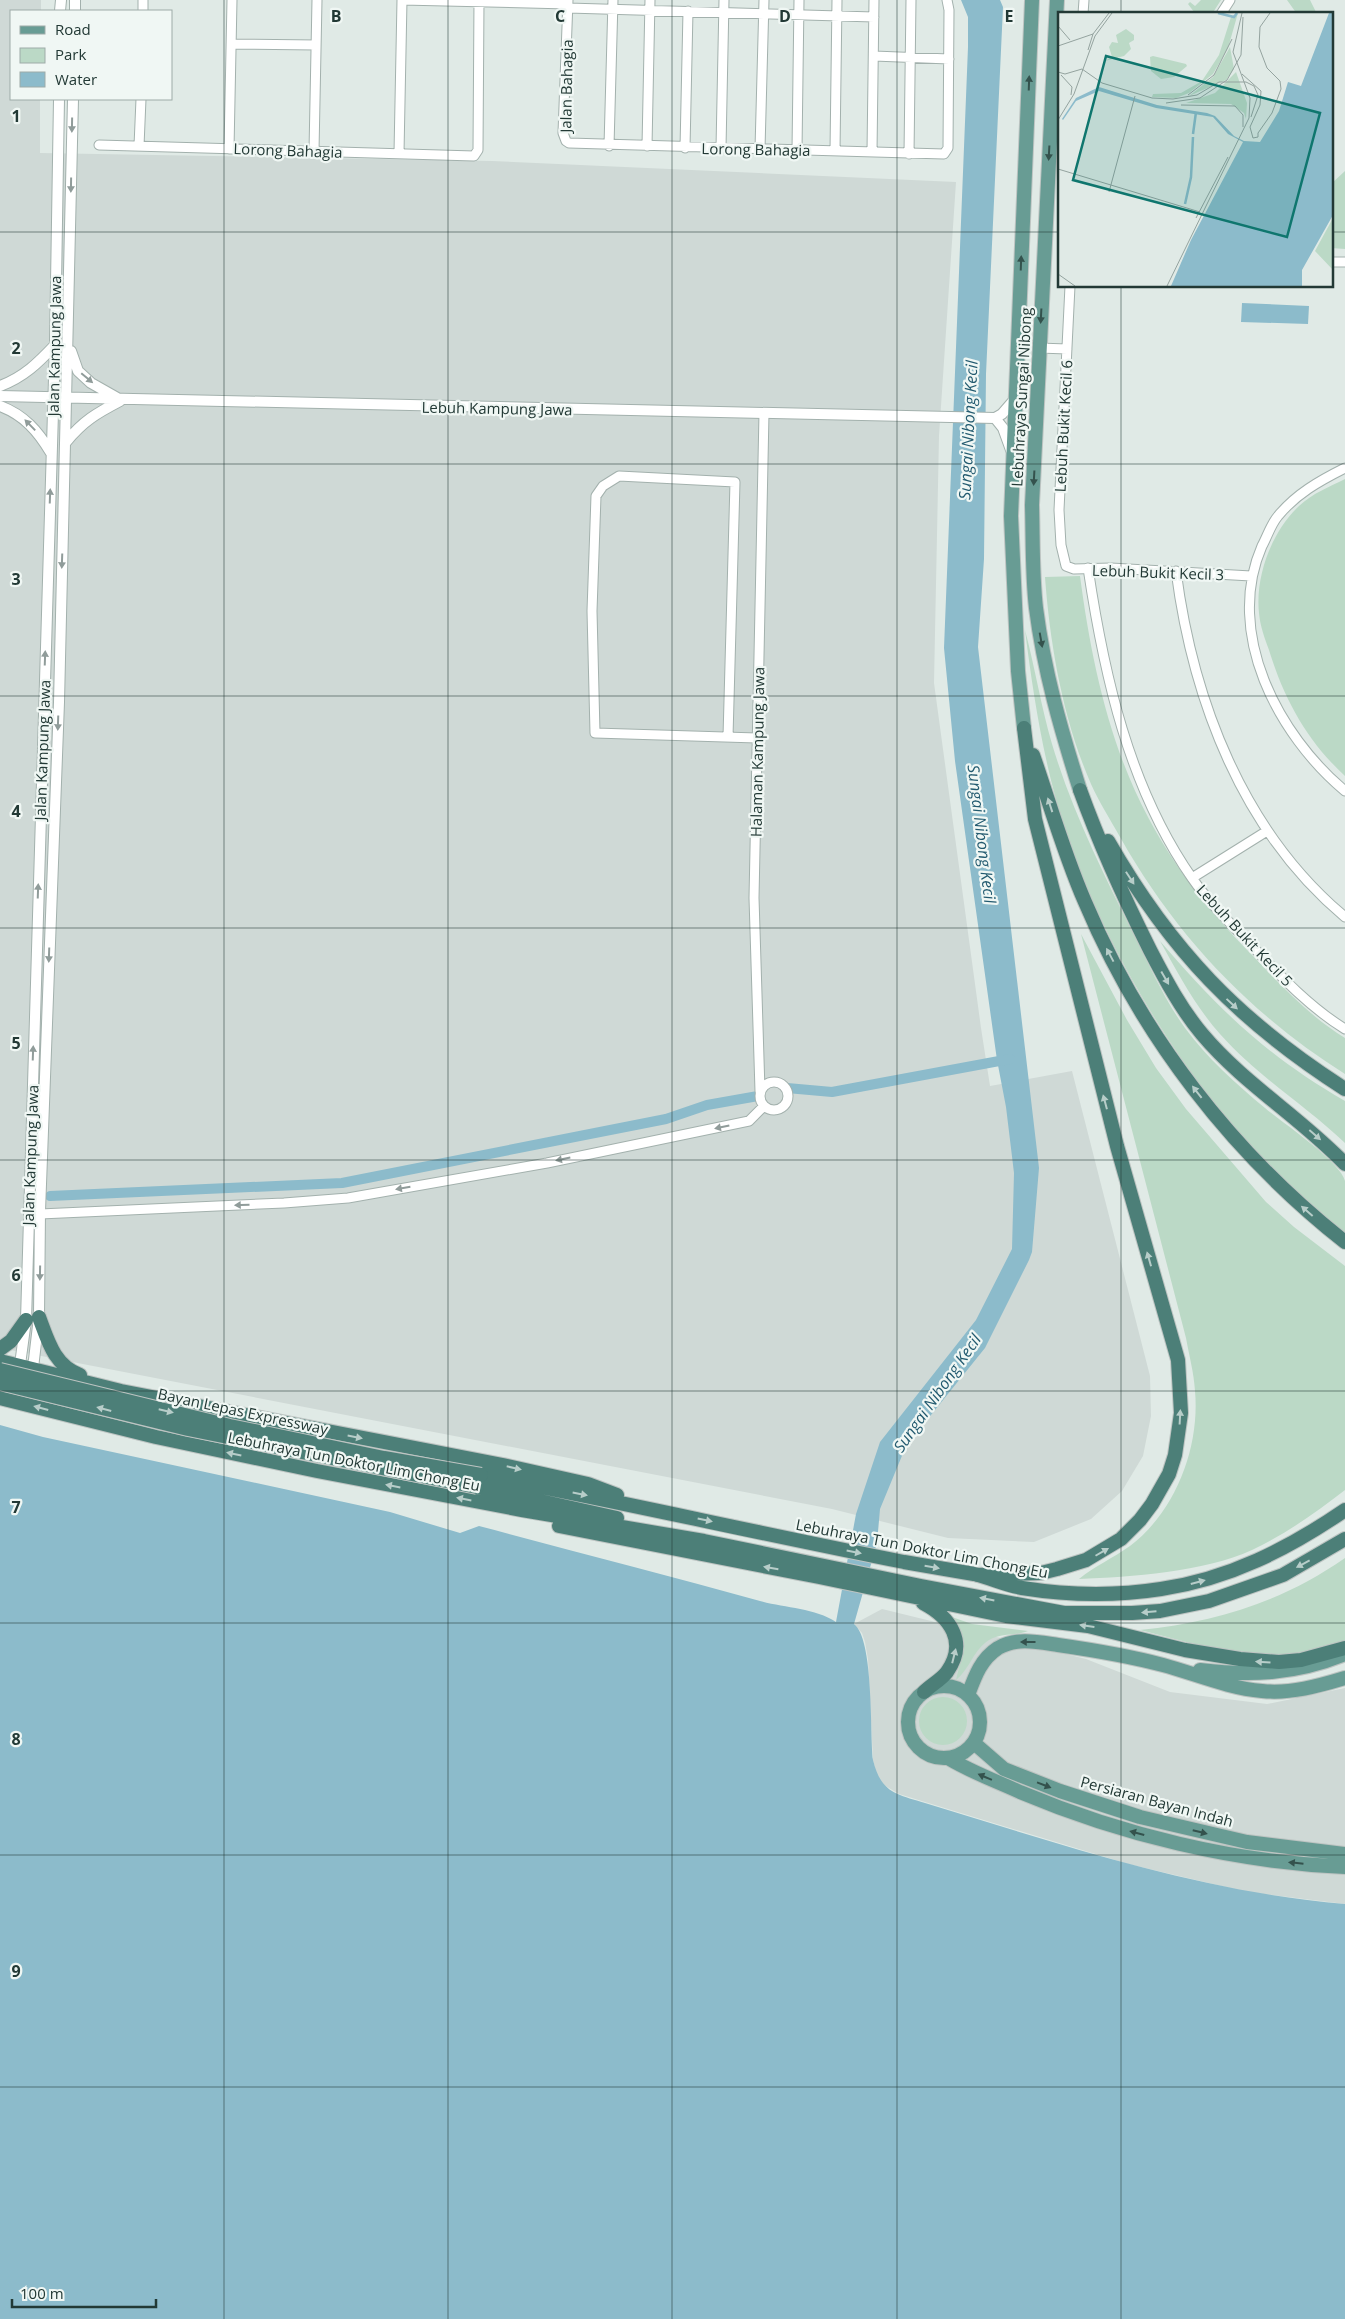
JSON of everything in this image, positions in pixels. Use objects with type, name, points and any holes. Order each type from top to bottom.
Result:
[{"type":"highway","points":[[1024,728],[1066,855],[1085,903],[1141,1012],[1171,1058],[1223,1126],[1306,1212],[1345,1242]]},
{"type":"highway","points":[[977,1575],[1041,1573],[1057,1569],[1086,1560],[1121,1539],[1140,1520],[1162,1488],[1175,1455],[1181,1413],[1178,1360],[1104,1099],[1035,818],[1024,728]]},
{"type":"highway","points":[[1080,790],[1128,877],[1184,954],[1228,1000],[1266,1033],[1311,1067],[1345,1089]]},
{"type":"highway","points":[[1080,790],[1097,837],[1137,923],[1166,979],[1191,1019],[1234,1067],[1345,1164]]},
{"type":"highway","points":[[0,1349],[11,1341],[32,1319],[59,1363],[72,1372],[121,1390]]},
{"type":"highway","name":"Lebuhraya Tun Doktor Lim Chong Eu","points":[[0,1361],[121,1390],[503,1465],[588,1484],[657,1510]]},
{"type":"highway","points":[[0,1388],[22,1383],[27,1366]]},
{"type":"highway","name":"Bayan Lepas Expressway","points":[[0,1370],[230,1426],[384,1458],[479,1481]]},
{"type":"highway","name":"Bayan Lepas Expressway","points":[[0,1383],[179,1428],[479,1481]]},
{"type":"highway","name":"Lebuhraya Tun Doktor Lim Chong Eu","points":[[6,1400],[156,1437],[242,1455],[522,1510],[704,1541]]},
{"type":"highway","name":"Lebuhraya Tun Doktor Lim Chong Eu","points":[[479,1481],[657,1510],[822,1546],[977,1575],[1003,1584],[1056,1591],[1112,1593],[1160,1590],[1216,1577],[1254,1563],[1296,1542],[1345,1510]]},
{"type":"highway","name":"Lebuhraya Tun Doktor Lim Chong Eu","points":[[479,1481],[819,1571],[882,1584],[1064,1613],[1160,1611],[1199,1603],[1251,1587],[1300,1566],[1345,1539]]},
{"type":"highway","points":[[522,1510],[545,1523],[819,1571]]},
{"type":"highway","points":[[882,1584],[938,1611],[948,1620],[956,1641],[953,1662],[947,1672],[924,1692]]},
{"type":"highway","points":[[906,1594],[1006,1616],[1088,1626],[1184,1650],[1252,1661],[1279,1662],[1301,1660],[1345,1648]]},
{"type":"main road","name":"Lebuhraya Sungai Nibong","points":[[1024,728],[1018,671],[1012,557],[1013,455],[1032,1]]},
{"type":"main road","name":"Lebuhraya Sungai Nibong","points":[[1058,1],[1054,131],[1039,348],[1032,505],[1033,573],[1036,608],[1055,710],[1080,790]]},
{"type":"main road","points":[[968,1695],[979,1667],[998,1648],[1012,1643],[1036,1641],[1085,1648],[1162,1665],[1226,1685],[1261,1691],[1296,1690],[1345,1678]]},
{"type":"main road","points":[[1162,1665],[1237,1674],[1263,1674],[1285,1672],[1327,1662],[1345,1654]]},
{"type":"main road","points":[[946,1686],[958,1688],[968,1695],[979,1713],[978,1734],[974,1743],[967,1751],[948,1758],[939,1758],[921,1750],[910,1735],[908,1716],[916,1698],[924,1692],[934,1687],[946,1686]]},
{"type":"main road","name":"Persiaran Bayan Indah","points":[[974,1743],[1004,1770],[1060,1792],[1140,1817],[1247,1842],[1345,1854]]},
{"type":"main road","points":[[948,1758],[966,1769],[1045,1802],[1102,1823],[1206,1849],[1253,1858],[1345,1867]]},
{"type":"street","points":[[229,148],[232,0]]},
{"type":"street","points":[[314,151],[317,0]]},
{"type":"street","points":[[399,153],[402,0],[613,5],[650,10],[874,17]]},
{"type":"street","points":[[647,146],[650,0]]},
{"type":"street","points":[[721,148],[724,0]]},
{"type":"street","points":[[760,149],[764,0]]},
{"type":"street","points":[[797,150],[799,0]]},
{"type":"street","points":[[835,151],[837,0]]},
{"type":"street","points":[[872,152],[874,0]]},
{"type":"street","points":[[909,154],[911,0]]},
{"type":"street","points":[[874,56],[949,59],[948,0]]},
{"type":"street","points":[[1222,12],[1230,0]]},
{"type":"street","name":"Lorong Bahagia","points":[[99,145],[477,154],[479,1]]},
{"type":"street","name":"Jalan Bahagia","points":[[566,141],[564,132],[568,4]]},
{"type":"street","points":[[609,146],[613,5]]},
{"type":"street","points":[[685,148],[688,11]]},
{"type":"street","points":[[232,44],[316,45]]},
{"type":"street","name":"Lorong Bahagia","points":[[566,141],[573,145],[944,154],[947,152],[949,59]]},
{"type":"street","name":"Jalan Kampung Jawa","points":[[32,1319],[59,100]]},
{"type":"street","name":"Jalan Kampung Jawa","points":[[27,1366],[40,1214],[66,442],[73,100]]},
{"type":"street","points":[[140,146],[141,100]]},
{"type":"street","points":[[1332,262],[1345,262]]},
{"type":"street","name":"Lebuh Bukit Kecil 6","points":[[1066,566],[1061,545],[1059,510],[1070,288]]},
{"type":"street","points":[[68,343],[78,371],[92,383],[121,400]]},
{"type":"street","points":[[0,386],[15,380],[31,370],[55,345]]},
{"type":"street","points":[[1039,348],[1067,349]]},
{"type":"street","name":"Lebuh Kampung Jawa","points":[[0,396],[67,399],[992,418]]},
{"type":"street","points":[[1013,455],[1008,437],[992,418],[1009,408],[1015,399]]},
{"type":"street","points":[[66,442],[79,426],[93,415],[121,400]]},
{"type":"street","points":[[0,406],[12,411],[28,422],[51,453]]},
{"type":"street","name":"Halaman Kampung Jawa","points":[[760,1090],[754,898],[764,413]]},
{"type":"street","points":[[1345,468],[1317,482],[1294,500],[1276,518],[1251,576],[1248,610],[1252,641],[1261,672],[1296,739],[1313,760],[1345,792]]},
{"type":"street","points":[[728,736],[735,482],[619,476],[603,486],[596,496],[592,602],[594,733],[757,738]]},
{"type":"street","name":"Lebuh Bukit Kecil 3","points":[[1066,566],[1074,569],[1088,568],[1251,576]]},
{"type":"street","name":"Lebuh Bukit Kecil 5","points":[[1088,568],[1103,662],[1120,724],[1146,793],[1174,848],[1192,878],[1221,913],[1285,980],[1315,1007],[1345,1029]]},
{"type":"street","points":[[1176,572],[1189,643],[1207,707],[1238,783],[1267,831],[1298,869],[1345,917]]},
{"type":"street","points":[[1192,878],[1267,831]]},
{"type":"street","points":[[774,1082],[784,1087],[788,1094],[787,1102],[781,1108],[772,1110],[764,1106],[761,1102],[760,1090],[764,1085],[774,1082]]},
{"type":"street","points":[[40,1214],[274,1204],[348,1198],[547,1163],[749,1121],[764,1106]]},
{"type":"street","points":[[6,1400],[16,1385]]},
{"type":"shaded area","points":[[0,0],[41,0],[41,10],[10,10],[10,100],[40,100],[40,153],[492,161],[956,182],[939,436],[934,683],[990,1086],[1072,1071],[1150,1376],[1151,1416],[1143,1456],[1122,1491],[1091,1519],[1034,1542],[948,1538],[832,1509],[0,1348]]},
{"type":"shaded area","points":[[882,1609],[1086,1659],[1170,1692],[1267,1704],[1345,1688],[1345,1904],[1247,1892],[1128,1864],[899,1794],[884,1785],[877,1776],[873,1760],[868,1659],[865,1642],[862,1633],[854,1624]]},
{"type":"green space","points":[[1201,0],[1221,0],[1213,12],[1194,12],[1188,4],[1190,2],[1195,6]]},
{"type":"green space","points":[[1287,0],[1310,0],[1316,12],[1296,12]]},
{"type":"green space","points":[[1345,171],[1345,249],[1332,248],[1332,183]]},
{"type":"green space","points":[[1345,479],[1345,776],[1331,763],[1308,734],[1290,702],[1275,668],[1263,632],[1258,599],[1267,555],[1273,541],[1289,516],[1310,497]]},
{"type":"green space","points":[[1080,576],[1096,670],[1112,731],[1135,791],[1149,819],[1184,876],[1226,928],[1298,1002],[1345,1038],[1345,1074],[1277,1025],[1246,998],[1190,939],[1142,873],[1091,784],[1081,760],[1059,682],[1050,629],[1045,577]]},
{"type":"green space","points":[[1025,630],[1048,730],[1069,793],[1100,865],[1170,1006],[1185,1028],[1212,1060],[1254,1099],[1322,1153],[1341,1173],[1345,1181],[1345,1234],[1302,1199],[1262,1159],[1223,1115],[1188,1068],[1155,1018],[1125,967],[1078,865],[1058,808],[1038,720]]},
{"type":"green space","points":[[1081,934],[1127,1020],[1156,1068],[1186,1109],[1266,1202],[1294,1227],[1345,1266],[1345,1490],[1311,1515],[1265,1544],[1233,1557],[1212,1564],[1167,1572],[1079,1579],[1130,1546],[1146,1532],[1160,1515],[1182,1476],[1189,1455],[1196,1412],[1194,1378],[1186,1338]]},
{"type":"green space","points":[[1160,941],[1202,988],[1245,1030],[1292,1067],[1345,1101],[1345,1143],[1265,1077],[1220,1034],[1195,1001]]},
{"type":"green space","points":[[1345,1558],[1345,1641],[1320,1650],[1268,1655],[1242,1653],[1217,1649],[1140,1630],[1195,1622],[1247,1607],[1297,1587]]},
{"type":"green space","points":[[949,1616],[972,1624],[1028,1631],[998,1636],[989,1640],[979,1649],[965,1671],[956,1680],[964,1647],[962,1634]]},
{"type":"green space","points":[[943,1697],[952,1699],[960,1704],[965,1712],[967,1721],[965,1730],[960,1738],[952,1743],[943,1745],[934,1743],[926,1738],[921,1730],[919,1721],[921,1712],[926,1704],[934,1699]]},
{"type":"water","name":"Sungai Nibong Kecil","points":[[961,0],[1000,0],[1003,7],[986,374],[984,559],[978,647],[1039,1168],[1032,1252],[1029,1260],[985,1348],[906,1446],[880,1509],[877,1543],[854,1624],[860,1633],[865,1648],[868,1667],[873,1760],[876,1771],[885,1786],[898,1794],[1028,1835],[1185,1878],[1291,1898],[1345,1904],[1345,2319],[0,2319],[0,1425],[43,1437],[390,1512],[460,1533],[479,1526],[760,1601],[809,1611],[828,1617],[836,1622],[856,1514],[880,1442],[976,1320],[1012,1249],[1014,1173],[955,761],[944,648],[968,47],[968,17]]},
{"type":"water","points":[[1242,303],[1309,306],[1308,324],[1241,322]]},
{"type":"waterway","points":[[787,1088],[832,1092],[1010,1059]]},
{"type":"waterway","points":[[50,1196],[342,1183],[666,1119],[707,1105],[758,1096]]}]
